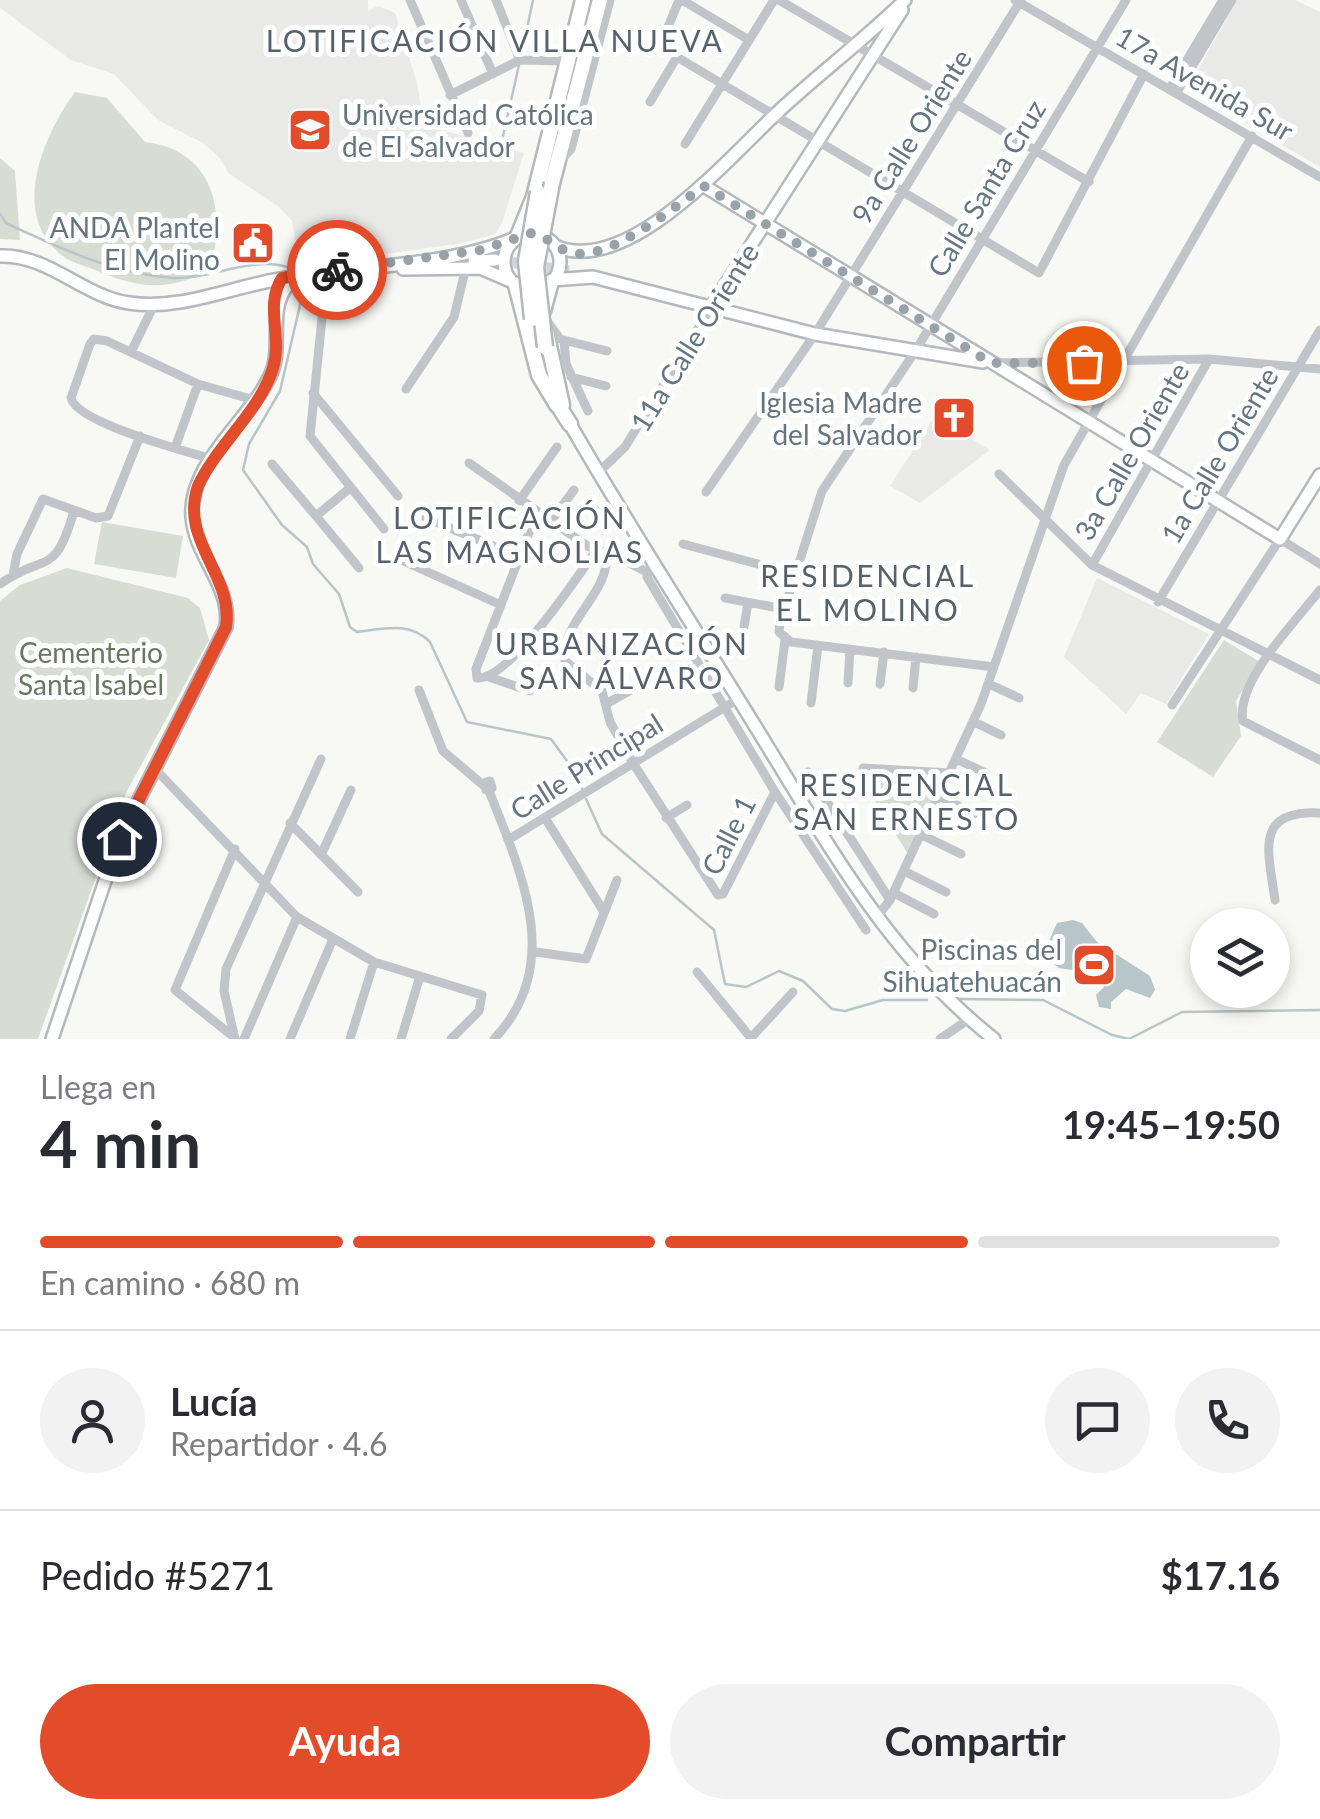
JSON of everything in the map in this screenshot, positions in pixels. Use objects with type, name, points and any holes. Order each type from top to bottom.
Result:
[{"type":"highway","points":[[516,237],[532,204],[583,0]]},
{"type":"highway","points":[[540,344],[536,267],[552,182],[600,0]]},
{"type":"highway","points":[[540,344],[526,272],[553,123]]},
{"type":"highway","points":[[552,244],[551,204],[564,142]]},
{"type":"highway","points":[[540,344],[552,281]]},
{"type":"highway","points":[[515,284],[570,424]]},
{"type":"main road","points":[[596,278],[567,266],[572,258],[640,230],[704,186],[776,113],[907,0]]},
{"type":"main road","name":"11a Calle Oriente","points":[[710,309],[907,0]]},
{"type":"main road","points":[[704,186],[1280,539],[1320,475]]},
{"type":"main road","points":[[282,284],[481,250],[534,233],[580,254],[595,251]]},
{"type":"main road","points":[[515,284],[506,261],[516,237]]},
{"type":"main road","points":[[552,244],[558,262],[552,281]]},
{"type":"main road","points":[[0,256],[35,262],[118,301],[154,305],[234,290],[495,260]]},
{"type":"main road","points":[[426,266],[490,269],[534,292],[552,281],[596,278]]},
{"type":"main road","points":[[569,270],[815,334],[991,363]]},
{"type":"main road","points":[[52,1039],[119,839],[226,627],[226,602],[196,538],[192,515],[198,486],[212,459],[272,371],[276,320],[272,302],[282,284]]},
{"type":"main road","points":[[570,424],[601,470],[651,568],[877,917],[931,986],[994,1039]]},
{"type":"street","points":[[410,0],[468,133]]},
{"type":"street","points":[[460,0],[493,74]]},
{"type":"street","points":[[496,0],[520,60]]},
{"type":"street","points":[[561,160],[571,150],[610,0]]},
{"type":"street","points":[[748,40],[680,0],[664,36],[677,56],[1040,272],[1144,74]]},
{"type":"street","points":[[685,144],[777,0],[1089,182]]},
{"type":"street","name":"Calle Santa Cruz","points":[[779,687],[784,609],[818,500],[916,350],[1126,0]]},
{"type":"street","name":"17a Avenida Sur","points":[[1021,1],[1320,177]]},
{"type":"street","name":"9a Calle Oriente","points":[[706,492],[815,334],[1021,1]]},
{"type":"street","points":[[1174,90],[1224,2]]},
{"type":"street","points":[[650,102],[677,56]]},
{"type":"street","points":[[450,95],[520,60],[568,61]]},
{"type":"street","points":[[877,917],[892,897],[974,722],[1044,517],[1087,422],[1252,136]]},
{"type":"street","points":[[406,388],[454,317],[466,267]]},
{"type":"street","points":[[326,279],[310,436],[384,529]]},
{"type":"street","points":[[131,352],[154,305]]},
{"type":"street","name":"11a Calle Oriente","points":[[601,470],[625,447],[710,309]]},
{"type":"street","points":[[544,317],[564,340],[571,377],[588,411]]},
{"type":"street","name":"1a Calle Oriente","points":[[1158,602],[1320,330]]},
{"type":"street","points":[[212,459],[77,410],[70,398],[94,339],[198,384],[254,400]]},
{"type":"street","points":[[564,340],[607,352]]},
{"type":"street","points":[[991,363],[1210,359],[1320,369]]},
{"type":"street","name":"3a Calle Oriente","points":[[1092,565],[1210,359]]},
{"type":"street","points":[[571,377],[606,386]]},
{"type":"street","points":[[175,448],[198,384]]},
{"type":"street","points":[[312,393],[398,496]]},
{"type":"street","points":[[13,575],[17,554],[43,499],[74,511],[108,516],[140,436]]},
{"type":"street","points":[[519,501],[557,447]]},
{"type":"street","points":[[469,463],[519,501],[602,551],[651,568],[724,707],[866,930]]},
{"type":"street","points":[[272,464],[360,568]]},
{"type":"street","points":[[999,474],[1092,565],[1158,602],[1320,680]]},
{"type":"street","points":[[316,516],[350,488]]},
{"type":"street","points":[[551,521],[574,490]]},
{"type":"street","points":[[0,584],[13,575],[50,564],[62,550],[74,511]]},
{"type":"street","points":[[530,690],[489,677],[477,678],[475,672],[537,512]]},
{"type":"street","points":[[426,518],[520,556]]},
{"type":"street","points":[[1172,705],[1280,539],[1320,564]]},
{"type":"street","points":[[682,544],[795,574]]},
{"type":"street","points":[[489,677],[544,624],[602,551]]},
{"type":"street","points":[[602,551],[604,576],[564,650],[568,666],[600,688],[633,764],[666,818],[687,806]]},
{"type":"street","points":[[398,559],[501,604]]},
{"type":"street","points":[[1320,590],[1270,655],[1240,707],[1243,722],[1320,760]]},
{"type":"street","points":[[725,598],[784,609]]},
{"type":"street","points":[[744,627],[748,603]]},
{"type":"street","points":[[782,636],[818,646],[994,667]]},
{"type":"street","points":[[811,703],[818,646]]},
{"type":"street","points":[[848,683],[850,649]]},
{"type":"street","points":[[880,684],[884,652]]},
{"type":"street","points":[[913,688],[916,657]]},
{"type":"street","points":[[606,704],[645,682]]},
{"type":"street","points":[[989,684],[1019,698]]},
{"type":"street","points":[[419,690],[443,750],[486,788],[508,840],[536,952],[519,1002],[494,1039]]},
{"type":"street","name":"Calle Principal","points":[[508,840],[738,699]]},
{"type":"street","points":[[974,722],[1001,735]]},
{"type":"street","points":[[235,1039],[224,979],[321,759]]},
{"type":"street","points":[[956,760],[986,773]]},
{"type":"street","points":[[863,768],[949,774]]},
{"type":"street","points":[[155,769],[296,917],[374,962],[478,993],[484,999],[479,1011],[451,1039]]},
{"type":"street","points":[[808,772],[892,897],[934,914]]},
{"type":"street","points":[[321,855],[350,790]]},
{"type":"street","name":"Calle 1","points":[[666,818],[718,894],[724,894],[775,792]]},
{"type":"street","points":[[940,796],[974,814]]},
{"type":"street","points":[[792,817],[804,805]]},
{"type":"street","points":[[1275,900],[1267,848],[1272,830],[1280,817],[1293,812],[1320,813]]},
{"type":"street","points":[[544,818],[604,912]]},
{"type":"street","points":[[290,823],[358,892]]},
{"type":"street","points":[[922,836],[960,854]]},
{"type":"street","points":[[234,849],[176,984],[177,996],[235,1039]]},
{"type":"street","points":[[904,871],[946,892]]},
{"type":"street","points":[[536,952],[585,960],[616,880]]},
{"type":"street","points":[[244,1039],[296,917]]},
{"type":"street","points":[[290,1039],[333,938]]},
{"type":"street","points":[[350,1039],[374,962]]},
{"type":"street","points":[[697,972],[750,1038],[793,992]]},
{"type":"street","points":[[401,1039],[420,976]]},
{"type":"street","points":[[940,1039],[969,1019]]},
{"type":"shaded area","name":"Universidad Católica de El Salvador","points":[[0,0],[368,0],[368,11],[378,6],[395,13],[417,83],[424,125],[524,153],[502,223],[495,234],[463,243],[300,266],[292,221],[278,206],[228,173],[220,158],[203,143],[158,120],[114,74],[71,60],[0,8]]},
{"type":"shaded area","points":[[1237,0],[1295,0],[1320,12],[1320,167],[1275,141],[1274,133],[1265,134],[1187,90]]},
{"type":"shaded area","points":[[935,416],[990,450],[920,503],[890,486]]},
{"type":"shaded area","points":[[1097,578],[1209,634],[1166,704],[1141,693],[1126,714],[1064,657]]},
{"type":"shaded area","name":"Piscinas del Sihuatehuacán","points":[[1057,923],[1082,923],[1097,942],[1150,976],[1155,990],[1150,998],[1126,989],[1111,1002],[1111,1009],[1099,1007],[1096,995],[1104,987],[1090,973],[1059,968],[1050,961],[1049,941]]},
{"type":"green space","points":[[75,92],[107,98],[145,142],[168,147],[187,157],[200,171],[215,206],[217,227],[210,270],[181,282],[142,284],[72,262],[47,240],[34,198],[36,176],[52,131]]},
{"type":"green space","points":[[0,158],[15,171],[20,240],[0,239]]},
{"type":"green space","points":[[102,522],[183,536],[176,578],[94,564]]},
{"type":"green space","name":"Cementerio Santa Isabel","points":[[67,568],[188,598],[200,608],[209,640],[126,793],[38,1039],[0,1039],[0,601],[20,585]]},
{"type":"green space","points":[[1224,640],[1260,662],[1236,701],[1241,736],[1213,777],[1157,742]]},
{"type":"green space","points":[[897,776],[942,782],[908,854],[861,779]]},
{"type":"waterway","points":[[522,52],[533,0]]},
{"type":"waterway","points":[[503,136],[519,65]]},
{"type":"waterway","points":[[0,214],[6,223],[67,250],[151,276],[188,277],[268,264],[296,271]]},
{"type":"waterway","points":[[301,301],[280,391],[249,444],[243,470],[282,525],[307,547],[313,564],[339,594],[350,627],[357,632],[386,628],[422,635],[430,642],[467,722],[551,739],[578,776],[583,791]]},
{"type":"waterway","points":[[586,799],[602,834],[714,930],[725,984],[746,987],[779,971],[803,981],[832,1009],[845,1011],[883,1000],[927,1000]]},
{"type":"waterway","points":[[959,999],[1043,1000],[1112,1035],[1129,1039],[1182,1012],[1320,1010]]},
{"type":"tunnel","points":[[495,260],[569,271]]},
{"type":"way so far","points":[[337,270],[481,250],[532,233],[563,250],[590,253],[640,230],[704,186],[991,363],[1084,363]]},
{"type":"place","name":"Universidad Católica de El Salvador","points":[[310,130]]},
{"type":"place","name":"ANDA Plantel El Molino","points":[[253,243]]},
{"type":"place","name":"Iglesia Madre del Salvador","points":[[954,418]]},
{"type":"place","name":"Piscinas del Sihuatehuacán","points":[[1094,965]]},
{"type":"district","name":"LOTIFICACIÓN VILLA NUEVA","points":[[495,40]]},
{"type":"district","name":"LOTIFICACIÓN LAS MAGNOLIAS","points":[[510,534]]},
{"type":"district","name":"RESIDENCIAL EL MOLINO","points":[[868,592]]},
{"type":"district","name":"URBANIZACIÓN SAN ÁLVARO","points":[[622,660]]},
{"type":"district","name":"RESIDENCIAL SAN ERNESTO","points":[[907,801]]},
{"type":"route","points":[[119,839],[226,627],[226,602],[194,530],[192,507],[198,486],[272,371],[277,344],[272,302],[282,278],[337,270]]}]
